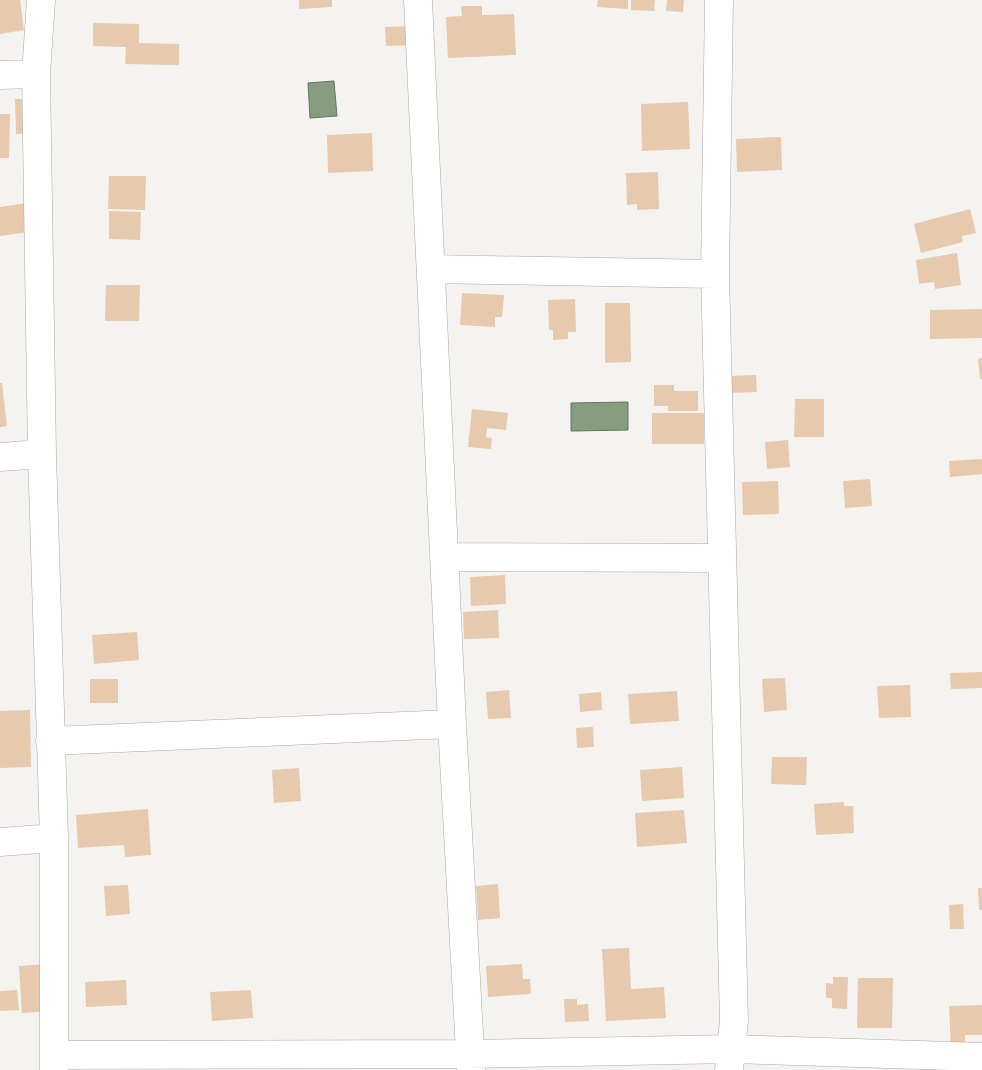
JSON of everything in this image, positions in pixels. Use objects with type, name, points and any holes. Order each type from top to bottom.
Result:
[{"type":"street","points":[[41,0],[36,74],[42,454],[54,838],[54,1062],[471,1062],[982,1057]]},
{"type":"street","points":[[418,0],[452,724],[471,1062]]},
{"type":"street","points":[[719,0],[714,274],[734,1021],[730,1060]]},
{"type":"street","points":[[0,75],[36,74]]},
{"type":"street","points":[[431,269],[714,274]]},
{"type":"street","points":[[0,457],[42,454]]},
{"type":"street","points":[[444,557],[721,558]]},
{"type":"street","points":[[50,741],[452,724]]},
{"type":"street","points":[[0,842],[54,838]]},
{"type":"shaded area","points":[[334,81],[337,116],[310,118],[308,83]]},
{"type":"shaded area","points":[[628,402],[628,430],[571,431],[571,403]]},
{"type":"building","points":[[0,0],[20,0],[24,30],[0,34]]},
{"type":"building","points":[[299,0],[332,0],[332,7],[299,9]]},
{"type":"building","points":[[598,0],[628,0],[628,9],[597,7]]},
{"type":"building","points":[[631,0],[655,0],[654,11],[631,10]]},
{"type":"building","points":[[667,0],[684,0],[683,12],[666,11]]},
{"type":"building","points":[[461,6],[482,6],[482,15],[514,14],[516,55],[448,58],[446,17],[462,16]]},
{"type":"building","points":[[93,23],[139,24],[139,43],[179,44],[179,65],[125,64],[126,47],[93,46]]},
{"type":"building","points":[[413,26],[414,45],[386,46],[385,27]]},
{"type":"building","points":[[15,99],[33,99],[34,133],[16,134]]},
{"type":"building","points":[[688,102],[690,149],[642,151],[641,104]]},
{"type":"building","points":[[0,114],[10,114],[9,158],[0,158]]},
{"type":"building","points":[[372,133],[373,171],[328,173],[327,135]]},
{"type":"building","points":[[781,137],[782,170],[737,172],[736,139]]},
{"type":"building","points":[[658,172],[659,209],[637,210],[637,204],[627,205],[626,173]]},
{"type":"building","points":[[109,176],[146,176],[145,210],[108,209]]},
{"type":"building","points":[[27,203],[30,232],[0,236],[0,207]]},
{"type":"building","points":[[970,209],[976,233],[962,236],[963,242],[921,253],[914,224]]},
{"type":"building","points":[[109,211],[141,212],[140,240],[109,239]]},
{"type":"building","points":[[957,253],[961,285],[935,289],[934,282],[919,284],[916,260]]},
{"type":"building","points":[[106,285],[140,285],[139,321],[105,321]]},
{"type":"building","points":[[462,293],[504,295],[502,317],[495,317],[495,327],[460,325]]},
{"type":"building","points":[[575,299],[576,332],[568,332],[568,339],[553,340],[553,330],[549,330],[548,300]]},
{"type":"building","points":[[605,303],[630,303],[631,362],[605,363]]},
{"type":"building","points":[[982,309],[982,338],[930,339],[930,310]]},
{"type":"building","points":[[982,358],[982,379],[980,379],[978,359]]},
{"type":"building","points":[[756,375],[757,392],[730,393],[729,376]]},
{"type":"building","points":[[0,383],[2,383],[7,426],[0,427]]},
{"type":"building","points":[[654,385],[674,385],[674,391],[698,391],[698,411],[668,411],[668,406],[654,406]]},
{"type":"building","points":[[795,399],[824,399],[824,437],[794,437]]},
{"type":"building","points":[[472,409],[508,413],[506,430],[487,428],[486,437],[492,438],[491,449],[468,447]]},
{"type":"building","points":[[652,413],[704,413],[704,444],[652,444]]},
{"type":"building","points":[[788,440],[790,467],[767,469],[765,442]]},
{"type":"building","points":[[982,459],[982,474],[950,477],[949,461]]},
{"type":"building","points":[[870,479],[872,506],[845,508],[843,481]]},
{"type":"building","points":[[778,481],[779,514],[743,515],[742,482]]},
{"type":"building","points":[[505,575],[506,604],[471,606],[470,577]]},
{"type":"building","points":[[498,610],[499,638],[464,639],[463,612]]},
{"type":"building","points":[[137,632],[139,660],[94,664],[92,635]]},
{"type":"building","points":[[982,672],[982,688],[951,689],[950,673]]},
{"type":"building","points":[[785,678],[787,710],[764,712],[762,679]]},
{"type":"building","points":[[90,679],[118,679],[118,703],[90,703]]},
{"type":"building","points":[[910,685],[911,717],[879,718],[877,686]]},
{"type":"building","points":[[509,690],[511,718],[488,719],[486,692]]},
{"type":"building","points":[[677,691],[679,721],[630,724],[628,694]]},
{"type":"building","points":[[601,692],[602,710],[580,712],[579,694]]},
{"type":"building","points":[[30,710],[31,767],[0,768],[0,711]]},
{"type":"building","points":[[593,727],[594,747],[577,748],[576,728]]},
{"type":"building","points":[[772,757],[807,757],[806,785],[771,784]]},
{"type":"building","points":[[682,767],[684,798],[642,801],[640,770]]},
{"type":"building","points":[[299,768],[301,801],[274,803],[272,770]]},
{"type":"building","points":[[844,802],[844,806],[853,806],[854,833],[816,835],[814,804]]},
{"type":"building","points":[[148,809],[151,855],[125,857],[124,845],[78,848],[76,815]]},
{"type":"building","points":[[684,810],[687,843],[637,847],[635,813]]},
{"type":"building","points":[[498,884],[500,918],[478,920],[476,886]]},
{"type":"building","points":[[128,885],[130,914],[106,916],[104,886]]},
{"type":"building","points":[[978,888],[982,888],[982,910],[979,910]]},
{"type":"building","points":[[963,904],[964,929],[950,929],[949,905]]},
{"type":"building","points":[[629,948],[631,989],[664,987],[666,1018],[606,1021],[602,949]]},
{"type":"building","points":[[47,964],[50,1011],[22,1013],[19,966]]},
{"type":"building","points":[[522,964],[523,979],[530,979],[531,994],[488,997],[486,966]]},
{"type":"building","points":[[833,977],[848,977],[847,1009],[832,1008],[832,998],[826,998],[826,983],[833,984]]},
{"type":"building","points":[[858,978],[893,978],[892,1028],[857,1028]]},
{"type":"building","points":[[126,980],[127,1005],[86,1007],[85,982]]},
{"type":"building","points":[[17,990],[19,1010],[0,1011],[0,991]]},
{"type":"building","points":[[251,990],[253,1018],[212,1021],[210,992]]},
{"type":"building","points":[[564,999],[577,999],[577,1005],[588,1004],[589,1021],[565,1022]]},
{"type":"building","points":[[982,1005],[982,1035],[965,1035],[965,1050],[951,1050],[949,1006]]}]
